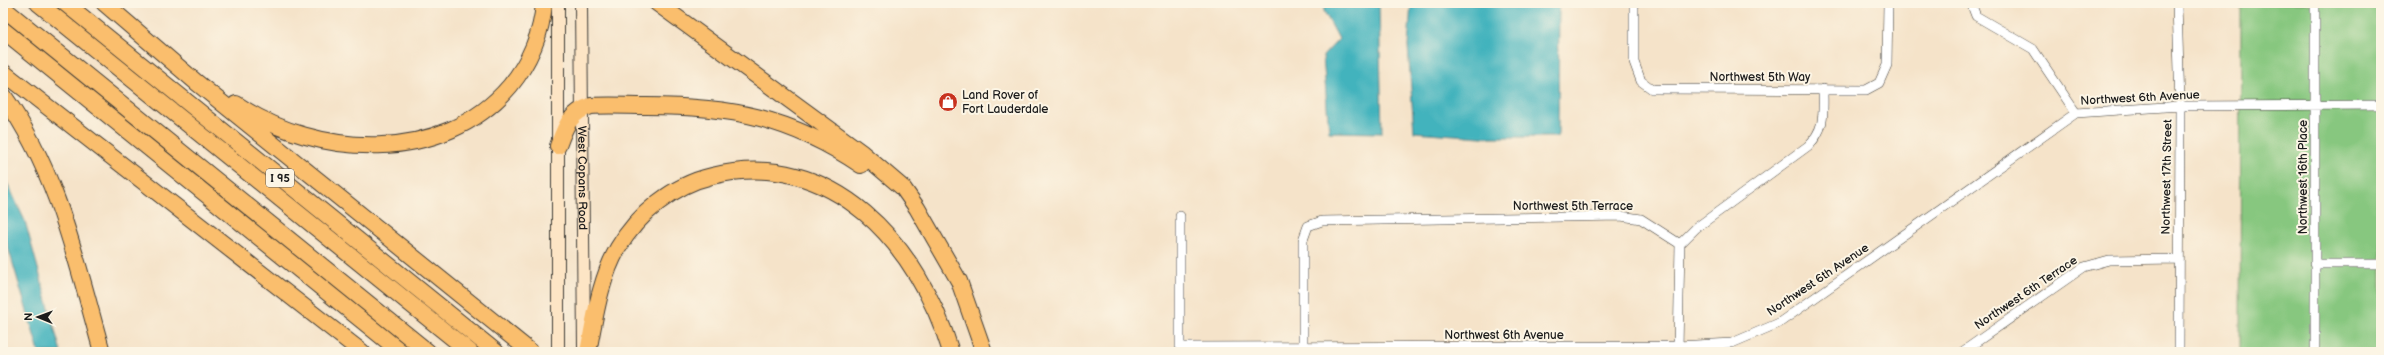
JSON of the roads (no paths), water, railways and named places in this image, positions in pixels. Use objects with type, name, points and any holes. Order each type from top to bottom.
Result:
[{"type":"highway","points":[[38,3],[470,352]]},
{"type":"highway","name":"I 95","points":[[65,3],[496,352]]},
{"type":"highway","points":[[104,3],[156,46],[196,82],[531,352]]},
{"type":"highway","points":[[156,46],[241,107],[286,129],[309,136],[345,143],[384,145],[411,143],[434,138],[467,123],[487,109],[504,92],[520,72],[531,52],[542,18],[544,3]]},
{"type":"highway","points":[[657,3],[890,175],[913,202],[962,287],[984,352]]},
{"type":"highway","points":[[3,8],[428,352]]},
{"type":"highway","points":[[3,30],[401,352]]},
{"type":"highway","points":[[3,72],[362,352]]},
{"type":"highway","points":[[3,95],[27,133],[52,182],[64,218],[102,352]]},
{"type":"highway","points":[[558,146],[568,122],[582,109],[597,106],[698,107],[739,112],[786,126],[817,139],[870,171],[901,199],[939,245]]},
{"type":"highway","points":[[588,352],[605,276],[618,248],[640,219],[670,194],[693,182],[724,173],[755,170],[794,174],[820,183],[845,197],[870,218],[902,253],[921,280],[935,309],[951,352]]},
{"type":"main road","name":"West Copans Road","points":[[558,3],[558,352]]},
{"type":"main road","name":"West Copans Road","points":[[581,3],[584,352]]},
{"type":"street","name":"Northwest 5th Way","points":[[1634,3],[1634,62],[1641,81],[1652,89],[1823,90],[1866,90],[1879,83],[1887,65],[1888,3]]},
{"type":"street","points":[[1971,3],[1976,16],[2033,49],[2076,114]]},
{"type":"street","name":"Northwest 17th Street","points":[[2177,3],[2180,106],[2178,259],[2179,352]]},
{"type":"street","name":"Northwest 16th Place","points":[[2315,3],[2315,352]]},
{"type":"street","points":[[1678,349],[1680,244],[1696,228],[1817,138],[1822,126],[1823,90]]},
{"type":"street","name":"Northwest 6th Avenue","points":[[1180,349],[1678,349],[1732,343],[1779,323],[2076,114],[2180,106],[2381,105]]},
{"type":"street","points":[[1180,216],[1180,349]]},
{"type":"street","name":"Northwest 5th Terrace","points":[[1303,350],[1303,240],[1308,226],[1322,221],[1620,216],[1641,219],[1680,244]]},
{"type":"street","name":"Northwest 6th Terrace","points":[[1962,352],[2084,267],[2109,260],[2178,259]]},
{"type":"street","points":[[2314,264],[2381,264]]},
{"type":"water","points":[[1324,3],[1379,3],[1382,133],[1329,132],[1323,56],[1339,39],[1324,11]]},
{"type":"water","points":[[1411,3],[1559,3],[1558,137],[1482,137],[1414,132],[1408,46]]},
{"type":"water","points":[[3,174],[25,221],[61,352],[39,352],[3,230]]},
{"type":"place","name":"Land Rover of Fort Lauderdale","points":[[948,102]]}]
